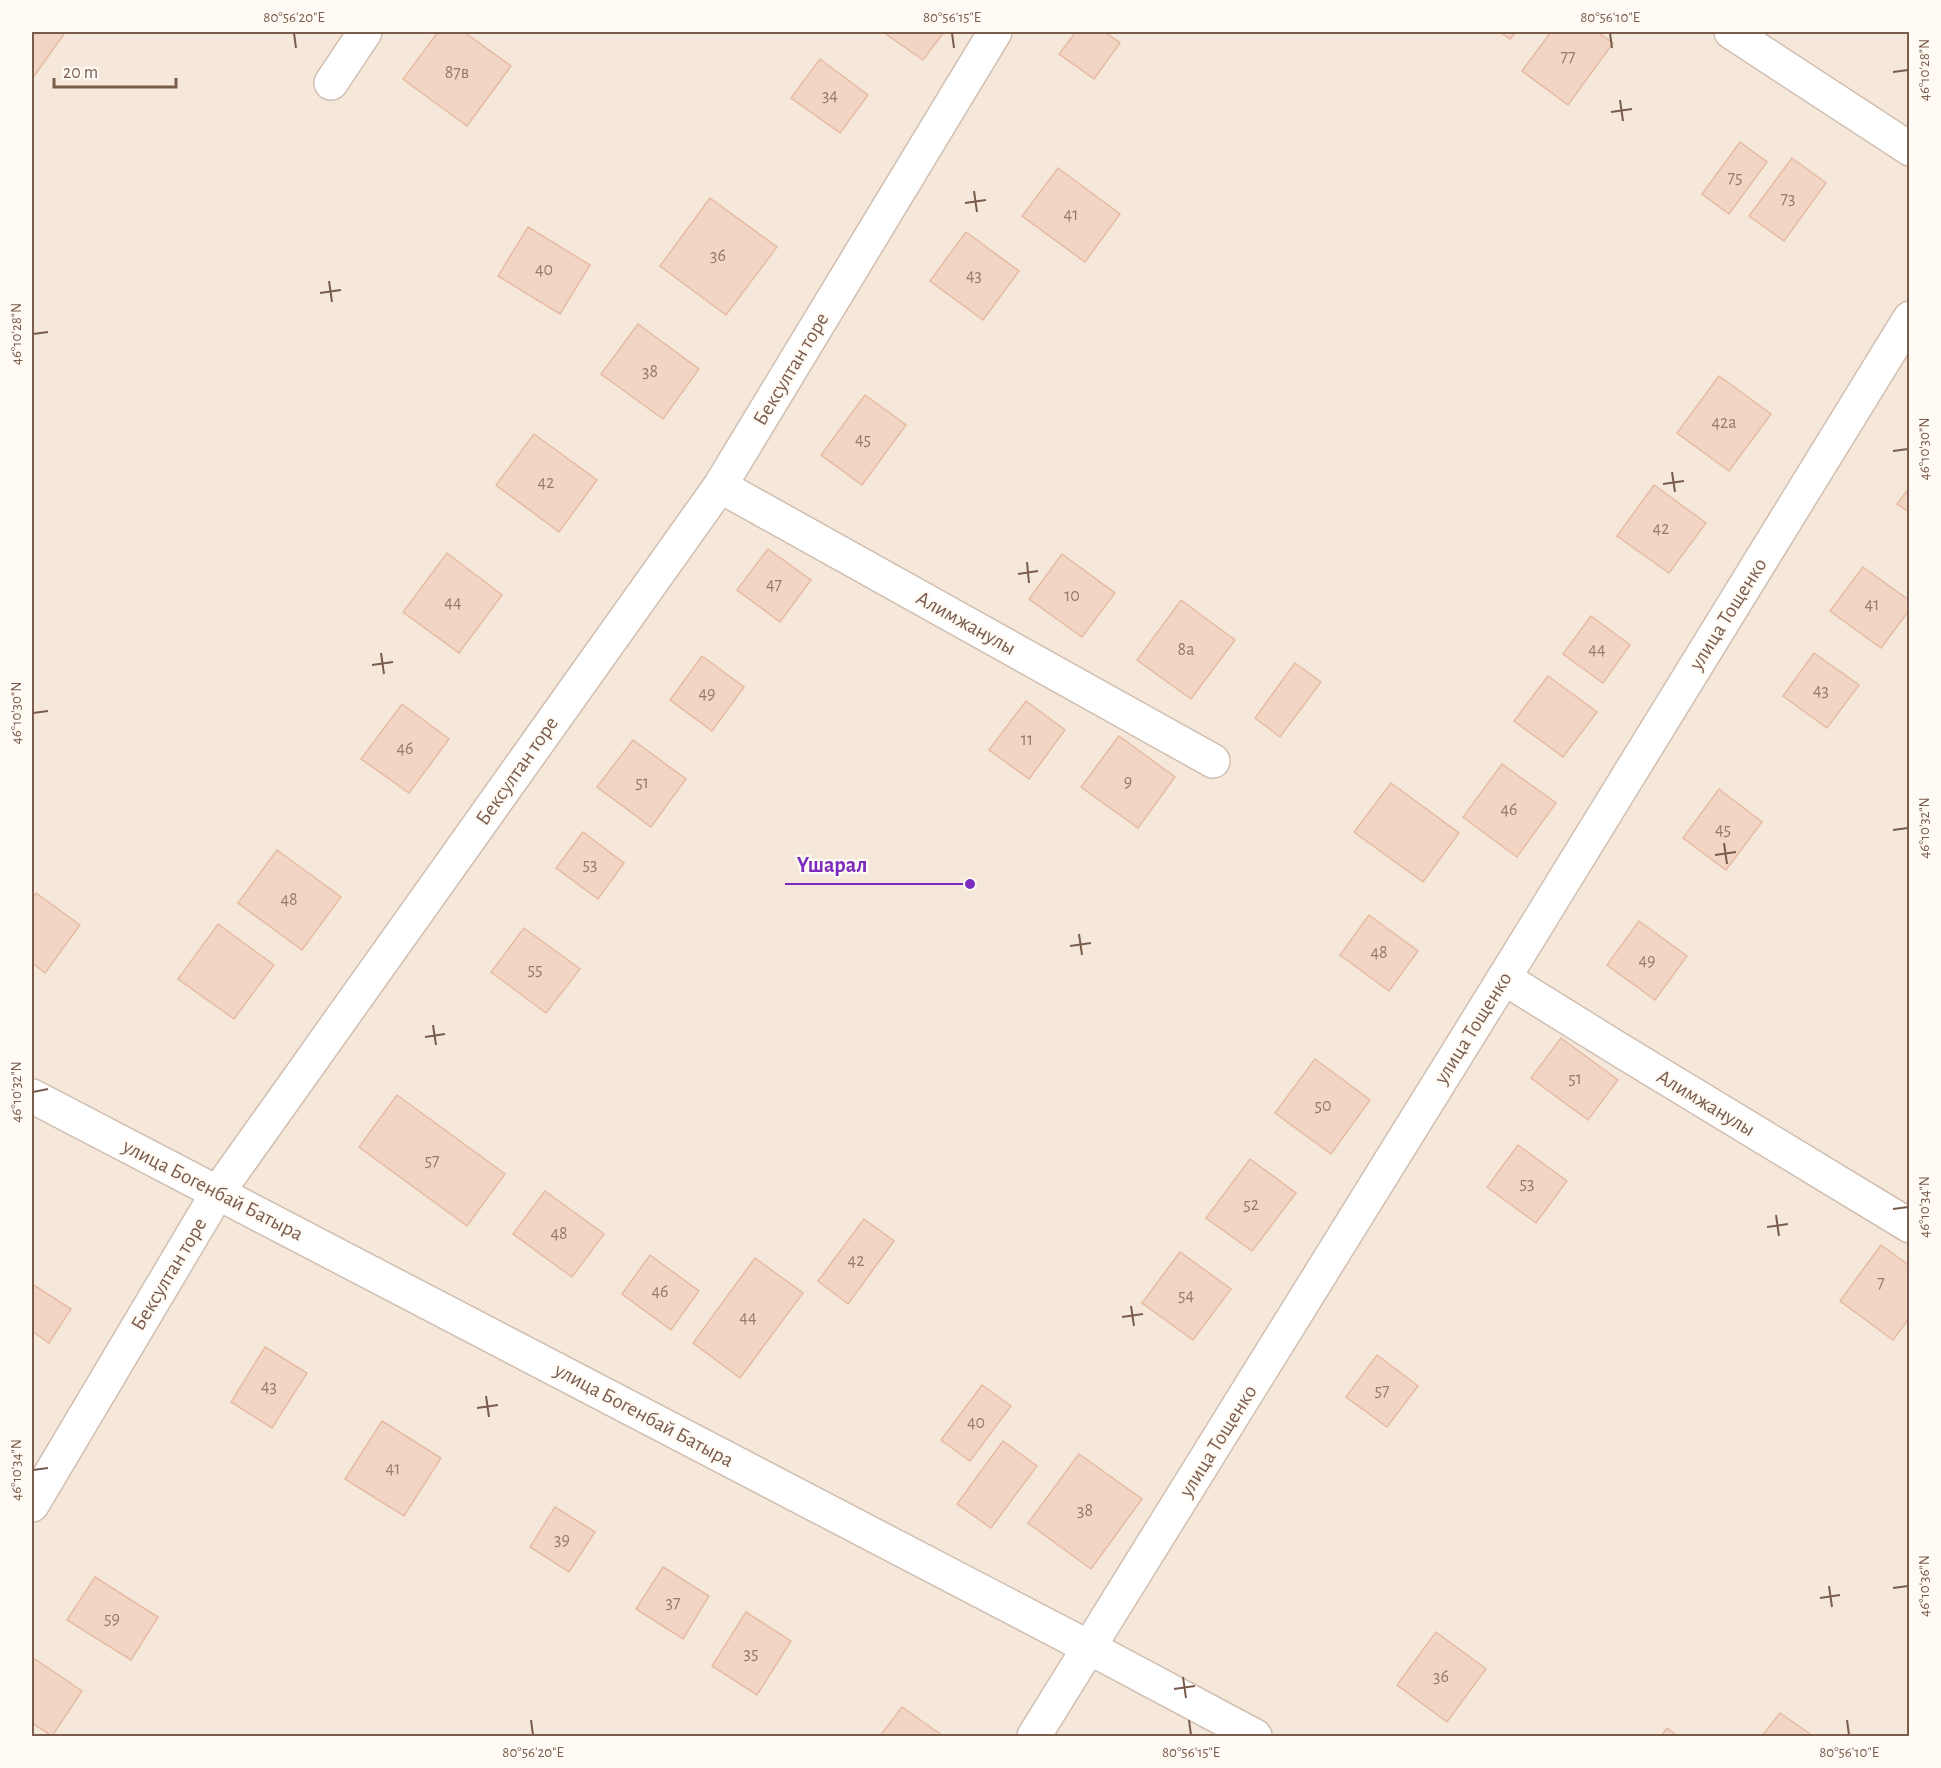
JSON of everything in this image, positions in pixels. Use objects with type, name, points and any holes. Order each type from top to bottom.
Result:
[{"type":"street","points":[[331,83],[365,32]]},
{"type":"street","name":"Бексултан торе","points":[[32,1505],[218,1192],[720,486],[995,32]]},
{"type":"street","points":[[1731,32],[1910,148]]},
{"type":"street","name":"улица Тощенко","points":[[1034,1737],[1910,318]]},
{"type":"street","name":"Алимжанулы","points":[[720,486],[1213,761]]},
{"type":"street","name":"Алимжанулы","points":[[1504,978],[1910,1226]]},
{"type":"street","name":"улица Богенбай Батыра","points":[[32,1096],[1090,1648],[1255,1737]]},
{"type":"shaded area","points":[[32,32],[1909,32],[1909,1736],[32,1736]]},
{"type":"building","points":[[32,32],[64,34],[32,79]]},
{"type":"building","points":[[438,32],[464,32],[511,66],[467,126],[403,79]]},
{"type":"building","points":[[883,32],[944,32],[923,60]]},
{"type":"building","points":[[1076,32],[1105,32],[1120,43],[1094,79],[1059,54]]},
{"type":"building","points":[[1500,32],[1516,32],[1510,39]]},
{"type":"building","points":[[1551,32],[1597,32],[1613,43],[1568,105],[1522,71]]},
{"type":"building","points":[[820,59],[868,95],[840,133],[791,98]]},
{"type":"building","points":[[1740,142],[1767,162],[1729,214],[1702,194]]},
{"type":"building","points":[[1792,158],[1826,183],[1784,241],[1749,216]]},
{"type":"building","points":[[1058,168],[1120,214],[1085,262],[1022,216]]},
{"type":"building","points":[[710,198],[777,247],[726,315],[660,266]]},
{"type":"building","points":[[528,227],[590,265],[560,314],[498,276]]},
{"type":"building","points":[[966,232],[1019,271],[983,320],[930,281]]},
{"type":"building","points":[[638,324],[699,369],[663,419],[601,374]]},
{"type":"building","points":[[1719,376],[1771,414],[1729,471],[1677,433]]},
{"type":"building","points":[[865,395],[906,425],[862,485],[821,455]]},
{"type":"building","points":[[534,434],[597,480],[559,532],[496,485]]},
{"type":"building","points":[[1654,485],[1706,523],[1669,573],[1617,536]]},
{"type":"building","points":[[1910,487],[1910,513],[1897,504]]},
{"type":"building","points":[[768,549],[811,580],[780,622],[737,590]]},
{"type":"building","points":[[447,553],[502,595],[459,653],[403,612]]},
{"type":"building","points":[[1062,554],[1115,593],[1082,637],[1029,599]]},
{"type":"building","points":[[1863,567],[1910,601],[1910,609],[1881,648],[1830,611]]},
{"type":"building","points":[[1181,600],[1235,640],[1191,699],[1137,660]]},
{"type":"building","points":[[1591,616],[1630,645],[1603,683],[1563,654]]},
{"type":"building","points":[[1814,653],[1859,685],[1827,728],[1783,696]]},
{"type":"building","points":[[702,656],[744,687],[712,731],[670,700]]},
{"type":"building","points":[[1295,663],[1321,682],[1280,737],[1255,718]]},
{"type":"building","points":[[1548,676],[1597,712],[1563,757],[1514,721]]},
{"type":"building","points":[[1026,701],[1065,730],[1029,779],[989,750]]},
{"type":"building","points":[[402,704],[449,739],[409,793],[361,759]]},
{"type":"building","points":[[1119,736],[1175,777],[1138,828],[1081,787]]},
{"type":"building","points":[[633,740],[686,779],[651,827],[597,787]]},
{"type":"building","points":[[1502,764],[1556,803],[1517,857],[1463,817]]},
{"type":"building","points":[[1391,783],[1459,833],[1423,882],[1354,832]]},
{"type":"building","points":[[1719,789],[1762,822],[1726,870],[1683,838]]},
{"type":"building","points":[[583,832],[624,863],[598,899],[556,868]]},
{"type":"building","points":[[277,850],[341,897],[302,950],[238,903]]},
{"type":"building","points":[[36,893],[80,925],[45,973],[32,963],[32,899]]},
{"type":"building","points":[[1369,915],[1418,951],[1389,991],[1340,955]]},
{"type":"building","points":[[1639,921],[1687,956],[1655,1000],[1607,965]]},
{"type":"building","points":[[218,924],[274,965],[234,1019],[178,979]]},
{"type":"building","points":[[524,928],[580,969],[546,1013],[491,972]]},
{"type":"building","points":[[1561,1038],[1618,1080],[1588,1120],[1531,1078]]},
{"type":"building","points":[[1315,1059],[1370,1100],[1331,1154],[1275,1113]]},
{"type":"building","points":[[397,1095],[505,1174],[467,1226],[359,1147]]},
{"type":"building","points":[[1518,1145],[1567,1181],[1536,1223],[1487,1187]]},
{"type":"building","points":[[1250,1159],[1296,1193],[1252,1251],[1206,1218]]},
{"type":"building","points":[[545,1191],[604,1234],[572,1277],[513,1234]]},
{"type":"building","points":[[864,1219],[894,1241],[848,1304],[818,1281]]},
{"type":"building","points":[[1881,1245],[1910,1266],[1910,1317],[1893,1340],[1840,1301]]},
{"type":"building","points":[[1180,1252],[1231,1289],[1193,1340],[1142,1303]]},
{"type":"building","points":[[650,1255],[699,1291],[671,1330],[622,1294]]},
{"type":"building","points":[[755,1258],[803,1293],[740,1378],[693,1343]]},
{"type":"building","points":[[32,1284],[71,1309],[49,1343],[32,1331]]},
{"type":"building","points":[[265,1347],[307,1373],[272,1428],[231,1402]]},
{"type":"building","points":[[1377,1355],[1418,1386],[1387,1427],[1346,1397]]},
{"type":"building","points":[[982,1385],[1011,1406],[970,1461],[941,1440]]},
{"type":"building","points":[[382,1421],[441,1458],[404,1516],[345,1479]]},
{"type":"building","points":[[1003,1441],[1037,1466],[991,1528],[957,1504]]},
{"type":"building","points":[[1079,1454],[1142,1499],[1091,1569],[1028,1523]]},
{"type":"building","points":[[555,1507],[595,1532],[569,1572],[530,1547]]},
{"type":"building","points":[[663,1567],[709,1596],[683,1639],[636,1609]]},
{"type":"building","points":[[95,1577],[158,1617],[131,1660],[67,1620]]},
{"type":"building","points":[[746,1612],[791,1641],[757,1695],[712,1666]]},
{"type":"building","points":[[1436,1632],[1486,1669],[1447,1722],[1397,1685]]},
{"type":"building","points":[[32,1657],[82,1691],[52,1736],[32,1723]]},
{"type":"building","points":[[902,1707],[943,1736],[880,1736]]},
{"type":"building","points":[[1780,1713],[1813,1736],[1762,1736]]},
{"type":"building","points":[[1667,1728],[1678,1736],[1661,1736]]},
{"type":"place","name":"Үшарал","points":[[970,884]]}]
